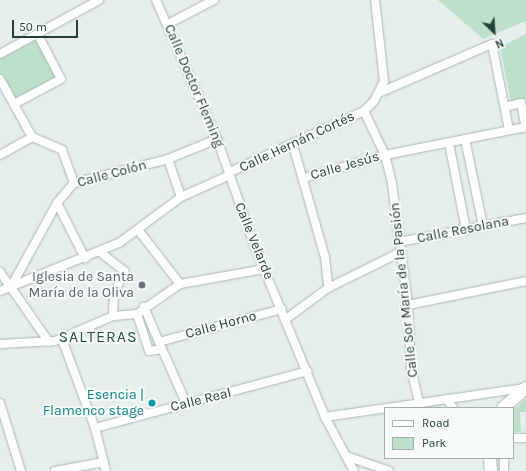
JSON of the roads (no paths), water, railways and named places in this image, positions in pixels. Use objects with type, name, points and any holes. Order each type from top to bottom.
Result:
[{"type":"main road","points":[[504,407],[526,388]]},
{"type":"main road","points":[[490,459],[491,471]]},
{"type":"street","points":[[0,54],[99,0]]},
{"type":"street","name":"Calle Doctor Fleming","points":[[156,0],[168,24],[217,139],[230,174]]},
{"type":"street","points":[[168,24],[214,0]]},
{"type":"street","points":[[375,0],[384,81],[381,92]]},
{"type":"street","points":[[14,104],[61,79],[38,34]]},
{"type":"street","points":[[364,111],[381,92],[492,44],[510,130]]},
{"type":"street","points":[[0,79],[32,138],[62,150],[74,183]]},
{"type":"street","points":[[505,107],[521,103],[526,128]]},
{"type":"street","name":"Calle Hernán Cortés","points":[[0,291],[100,252],[139,231],[181,197],[364,111]]},
{"type":"street","name":"Calle Sor María de la Pasión","points":[[364,111],[385,155],[408,305],[411,368],[419,402]]},
{"type":"street","name":"Calle Jesús","points":[[304,178],[385,155],[526,128]]},
{"type":"street","points":[[0,155],[32,138]]},
{"type":"street","name":"Calle Colón","points":[[11,286],[57,202],[74,183],[168,160],[217,139]]},
{"type":"street","points":[[465,139],[483,226]]},
{"type":"street","points":[[449,142],[466,230]]},
{"type":"street","points":[[293,145],[304,178],[307,201],[325,257],[328,288]]},
{"type":"street","points":[[168,160],[181,197]]},
{"type":"street","name":"Calle Velarde","points":[[230,174],[264,269],[286,318],[325,417],[349,457],[354,471]]},
{"type":"street","points":[[57,202],[85,258]]},
{"type":"street","name":"Calle Resolana","points":[[399,242],[526,218]]},
{"type":"street","points":[[139,231],[180,284]]},
{"type":"street","points":[[100,252],[124,271],[114,294],[113,316]]},
{"type":"street","name":"Calle Resolana","points":[[286,318],[328,288],[401,252]]},
{"type":"street","points":[[0,344],[48,342],[62,339],[113,316],[137,314],[144,307],[180,284],[264,269]]},
{"type":"street","points":[[0,272],[48,342]]},
{"type":"street","points":[[408,305],[526,281]]},
{"type":"street","points":[[144,307],[186,403]]},
{"type":"street","name":"Calle Horno","points":[[161,345],[282,309]]},
{"type":"street","points":[[137,314],[149,350],[161,345]]},
{"type":"street","points":[[62,339],[95,428],[106,471]]},
{"type":"street","name":"Calle Real","points":[[95,428],[307,370]]},
{"type":"street","points":[[388,407],[526,388]]},
{"type":"street","points":[[447,399],[452,407]]},
{"type":"street","points":[[0,402],[21,471]]},
{"type":"street","points":[[325,417],[384,408]]},
{"type":"street","points":[[514,438],[526,438]]},
{"type":"street","points":[[349,457],[389,471]]},
{"type":"street","points":[[504,459],[504,471]]},
{"type":"street","points":[[55,471],[104,462]]},
{"type":"place","name":"Iglesia de Santa María de la Oliva","points":[[142,285]]},
{"type":"place","name":"Esencia | Flamenco stage","points":[[152,403]]},
{"type":"district","name":"SALTERAS","points":[[98,337]]}]
